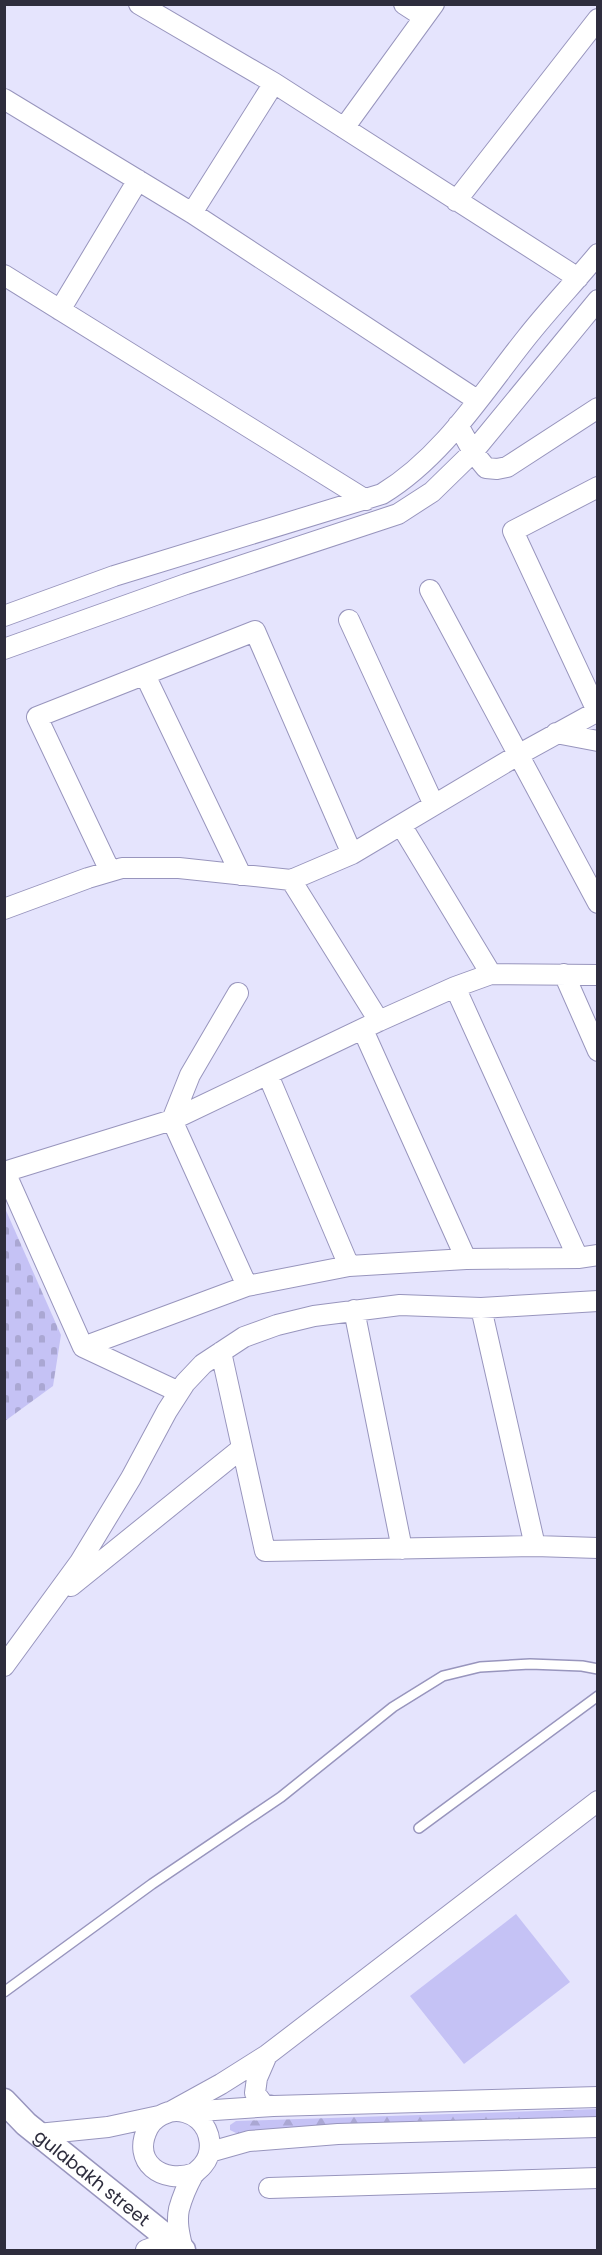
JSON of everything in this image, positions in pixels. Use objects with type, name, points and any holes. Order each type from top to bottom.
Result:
[{"type":"street","points":[[139,4],[274,83],[578,278]]},
{"type":"street","points":[[344,128],[429,11],[404,4]]},
{"type":"street","points":[[456,201],[597,19]]},
{"type":"street","points":[[192,213],[274,83]]},
{"type":"street","points":[[4,99],[192,213],[477,400]]},
{"type":"street","points":[[60,310],[138,180]]},
{"type":"street","points":[[4,616],[114,576],[382,494],[414,472],[458,425],[528,335],[597,254]]},
{"type":"street","points":[[4,276],[366,500]]},
{"type":"street","points":[[4,649],[175,588],[398,514],[432,492],[473,452],[597,300]]},
{"type":"street","points":[[458,425],[473,452],[486,468],[497,469],[507,466],[597,408]]},
{"type":"street","points":[[4,909],[122,868],[179,868],[291,880],[352,854],[518,755],[597,711],[513,531],[597,488]]},
{"type":"street","points":[[430,590],[597,903]]},
{"type":"street","points":[[349,620],[434,805]]},
{"type":"street","points":[[110,871],[37,717],[255,631],[352,854]]},
{"type":"street","points":[[145,675],[241,875]]},
{"type":"street","points":[[556,734],[597,741]]},
{"type":"street","points":[[401,825],[491,974]]},
{"type":"street","points":[[291,880],[371,1026],[466,1259]]},
{"type":"street","points":[[179,1392],[83,1347],[5,1172],[172,1120],[455,987],[491,974],[597,975]]},
{"type":"street","points":[[564,974],[597,1051]]},
{"type":"street","points":[[455,987],[578,1258]]},
{"type":"street","points":[[238,993],[190,1075],[172,1120],[247,1286]]},
{"type":"street","points":[[268,1075],[349,1266]]},
{"type":"street","points":[[83,1347],[247,1286],[349,1266],[466,1259],[578,1258],[597,1255]]},
{"type":"street","points":[[4,1666],[80,1562],[131,1479],[179,1392],[202,1364],[244,1337],[277,1325],[314,1316],[400,1305],[481,1308],[597,1302]]},
{"type":"street","points":[[481,1308],[535,1546]]},
{"type":"street","points":[[354,1310],[402,1549]]},
{"type":"street","points":[[221,1352],[265,1551],[535,1546],[597,1548]]},
{"type":"street","points":[[50,1602],[242,1448]]},
{"type":"street","points":[[195,2173],[182,2178],[169,2177],[157,2172],[148,2162],[144,2150],[144,2136],[149,2125],[267,2055],[597,1801]]},
{"type":"street","points":[[267,2055],[257,2078],[255,2093],[263,2104],[273,2106]]},
{"type":"street","points":[[38,2134],[108,2127],[172,2113],[273,2106],[597,2097]]},
{"type":"street","name":"gulabakh street","points":[[4,2101],[26,2124],[177,2246]]},
{"type":"street","points":[[146,2250],[177,2246],[178,2212],[185,2191],[210,2152],[210,2139],[206,2127],[197,2117],[172,2113]]},
{"type":"street","points":[[210,2152],[249,2141],[338,2134],[597,2127]]},
{"type":"street","points":[[269,2188],[597,2178]]},
{"type":"lane","points":[[4,1992],[153,1884],[281,1797],[393,1707],[443,1676],[480,1667],[530,1664],[582,1666],[597,1669]]},
{"type":"lane","points":[[419,1828],[597,1696]]},
{"type":"green space","points":[[4,1206],[61,1335],[53,1386],[5,1421]]},
{"type":"green space","points":[[516,1914],[570,1982],[464,2064],[410,1996]]},
{"type":"green space","points":[[598,2109],[597,2117],[258,2133],[236,2133],[230,2130],[230,2125],[236,2121]]}]
